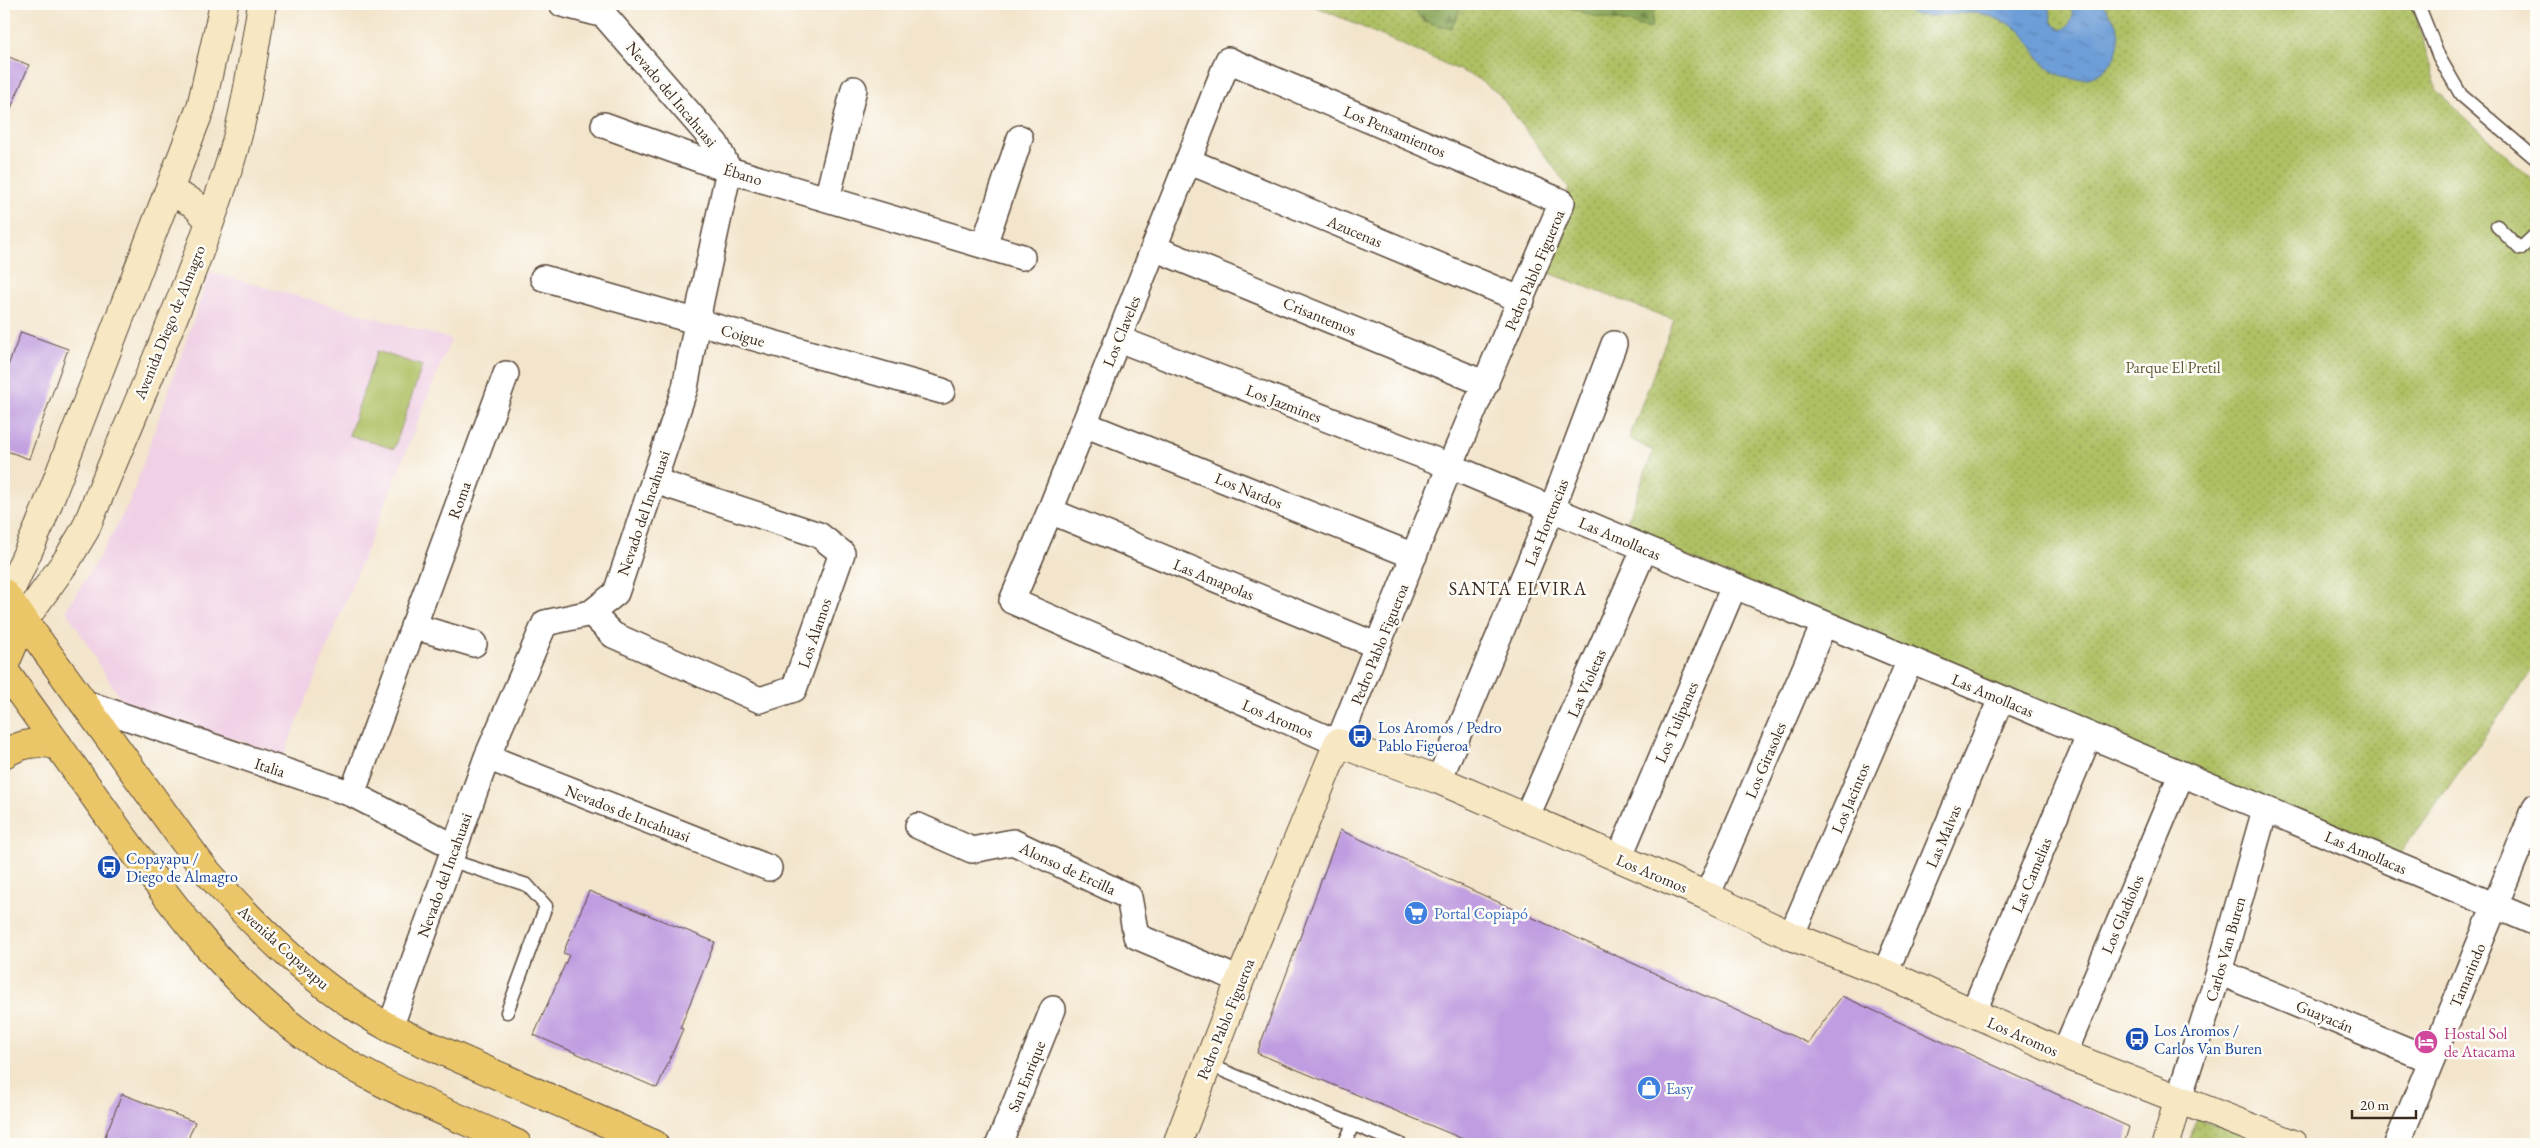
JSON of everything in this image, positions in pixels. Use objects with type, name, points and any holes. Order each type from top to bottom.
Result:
[{"type":"main road","points":[[4,666],[10,604]]},
{"type":"main road","name":"Avenida Copayapu","points":[[10,604],[168,821],[230,898],[289,956],[358,1010],[390,1028],[654,1144]]},
{"type":"main road","points":[[4,670],[197,936],[265,1004],[302,1034],[365,1074],[517,1144]]},
{"type":"main road","points":[[4,754],[14,748],[32,742],[58,745]]},
{"type":"street","points":[[10,604],[201,107],[224,4]]},
{"type":"street","name":"Avenida Diego de Almagro","points":[[10,604],[67,560],[85,530],[209,220],[230,162],[249,82],[262,4]]},
{"type":"street","name":"Nevado del Incahuasi","points":[[390,1028],[451,853],[487,758],[545,623],[591,613],[616,594],[685,388],[729,170],[716,144],[604,16],[562,4]]},
{"type":"street","name":"Los Claveles","points":[[1012,601],[1050,512],[1228,60]]},
{"type":"street","name":"Los Pensamientos","points":[[1228,60],[1562,202]]},
{"type":"street","points":[[827,199],[854,89]]},
{"type":"street","name":"Ébano","points":[[604,125],[729,170],[1022,257]]},
{"type":"street","points":[[984,245],[1020,138]]},
{"type":"street","name":"Azucenas","points":[[1188,161],[1522,300]]},
{"type":"street","points":[[169,191],[193,203],[209,220]]},
{"type":"street","name":"Pedro Pablo Figueroa","points":[[1176,1144],[1240,980],[1450,466],[1562,202]]},
{"type":"street","name":"Crisantemos","points":[[1154,248],[1486,384]]},
{"type":"street","name":"Coigue","points":[[543,278],[942,391]]},
{"type":"street","name":"Los Jazmines","points":[[1118,339],[1450,466]]},
{"type":"street","name":"Las Hortencias","points":[[1439,780],[1552,509],[1614,344]]},
{"type":"street","name":"Roma","points":[[352,794],[506,374]]},
{"type":"street","name":"Los Nardos","points":[[1084,424],[1414,556]]},
{"type":"street","name":"Las Amollacas","points":[[1450,466],[2536,923]]},
{"type":"street","name":"Los Álamos","points":[[591,613],[614,635],[760,700],[794,689],[842,553],[819,535],[655,481]]},
{"type":"street","name":"Las Amapolas","points":[[1050,512],[1378,646]]},
{"type":"street","name":"Las Violetas","points":[[1526,818],[1645,548]]},
{"type":"street","name":"Los Tulipanes","points":[[1619,858],[1734,586]]},
{"type":"street","name":"Los Aromos","points":[[1012,601],[1338,743],[1439,780],[1706,896],[1790,936],[1886,973],[2064,1054],[2178,1101],[2203,1108],[2293,1144]]},
{"type":"street","name":"Los Girasoles","points":[[1706,896],[1824,624]]},
{"type":"street","points":[[413,626],[474,644]]},
{"type":"street","name":"Los Jacintos","points":[[1790,936],[1910,660]]},
{"type":"street","name":"Las Malvas","points":[[1886,973],[2001,699]]},
{"type":"street","name":"Italia","points":[[82,702],[352,794],[451,853]]},
{"type":"street","name":"Las Camelias","points":[[1972,1013],[2089,736]]},
{"type":"street","name":"Nevados de Incahuasi","points":[[487,758],[770,868]]},
{"type":"street","name":"Los Gladiolos","points":[[2064,1054],[2181,775]]},
{"type":"street","name":"Tamarindo","points":[[2397,1144],[2536,806]]},
{"type":"street","name":"Carlos Van Buren","points":[[2166,1144],[2219,972],[2264,810]]},
{"type":"street","name":"Alonso de Ercilla","points":[[918,826],[972,850],[1013,842],[1130,897],[1136,936],[1240,980]]},
{"type":"street","name":"Guayacán","points":[[2219,972],[2431,1060]]},
{"type":"street","name":"San Enrique","points":[[999,1144],[1052,1009]]},
{"type":"lane","points":[[2418,4],[2439,57],[2462,94],[2536,158]]},
{"type":"lane","points":[[2497,226],[2520,249],[2536,234]]},
{"type":"lane","points":[[451,853],[527,885],[546,906],[507,1012]]},
{"type":"lane","points":[[1207,1064],[1400,1144]]},
{"type":"lane","points":[[1344,1144],[1353,1125]]},
{"type":"shaded area","points":[[210,272],[451,339],[284,755],[123,703],[66,610],[100,556],[130,501]]},
{"type":"green space","name":"Parque El Pretil","points":[[1310,4],[2413,4],[2437,91],[2536,183],[2536,665],[2398,857],[1624,530],[1653,451],[1629,438],[1674,320],[1544,271],[1569,188],[1499,94],[1475,77]]},
{"type":"green space","points":[[1411,4],[1463,4],[1451,29],[1423,21]]},
{"type":"green space","points":[[1562,4],[1651,4],[1654,11],[1651,28],[1589,15]]},
{"type":"green space","points":[[377,351],[422,366],[394,449],[349,435]]},
{"type":"green space","points":[[2197,1118],[2267,1144],[2188,1144]]},
{"type":"water","points":[[1894,4],[2049,4],[2052,23],[2061,30],[2072,19],[2069,4],[2101,4],[2116,25],[2119,40],[2111,63],[2103,71],[2082,79],[2071,79],[2049,68],[2021,32],[2005,22],[1979,13],[1935,16],[1918,15]]},
{"type":"building","points":[[4,55],[29,65],[4,125]]},
{"type":"building","points":[[21,332],[68,349],[29,459],[4,450],[4,376]]},
{"type":"building","name":"Portal Copiapó","points":[[1340,830],[1808,1043],[1842,996],[2129,1127],[2124,1144],[1475,1144],[1257,1053]]},
{"type":"building","points":[[589,891],[715,942],[680,1028],[683,1029],[657,1088],[534,1035],[569,955],[563,953]]},
{"type":"building","points":[[122,1094],[195,1122],[186,1144],[102,1144]]},
{"type":"place","name":"Los Aromos / Pedro Pablo Figueroa","points":[[1360,736]]},
{"type":"place","name":"Copayapu / Diego de Almagro","points":[[109,867]]},
{"type":"place","name":"Portal Copiapó","points":[[1416,913]]},
{"type":"place","name":"Los Aromos / Carlos Van Buren","points":[[2137,1039]]},
{"type":"place","name":"Hostal Sol de Atacama","points":[[2426,1042]]},
{"type":"place","name":"Easy","points":[[1649,1088]]},
{"type":"district","name":"SANTA ELVIRA","points":[[1518,589]]}]
